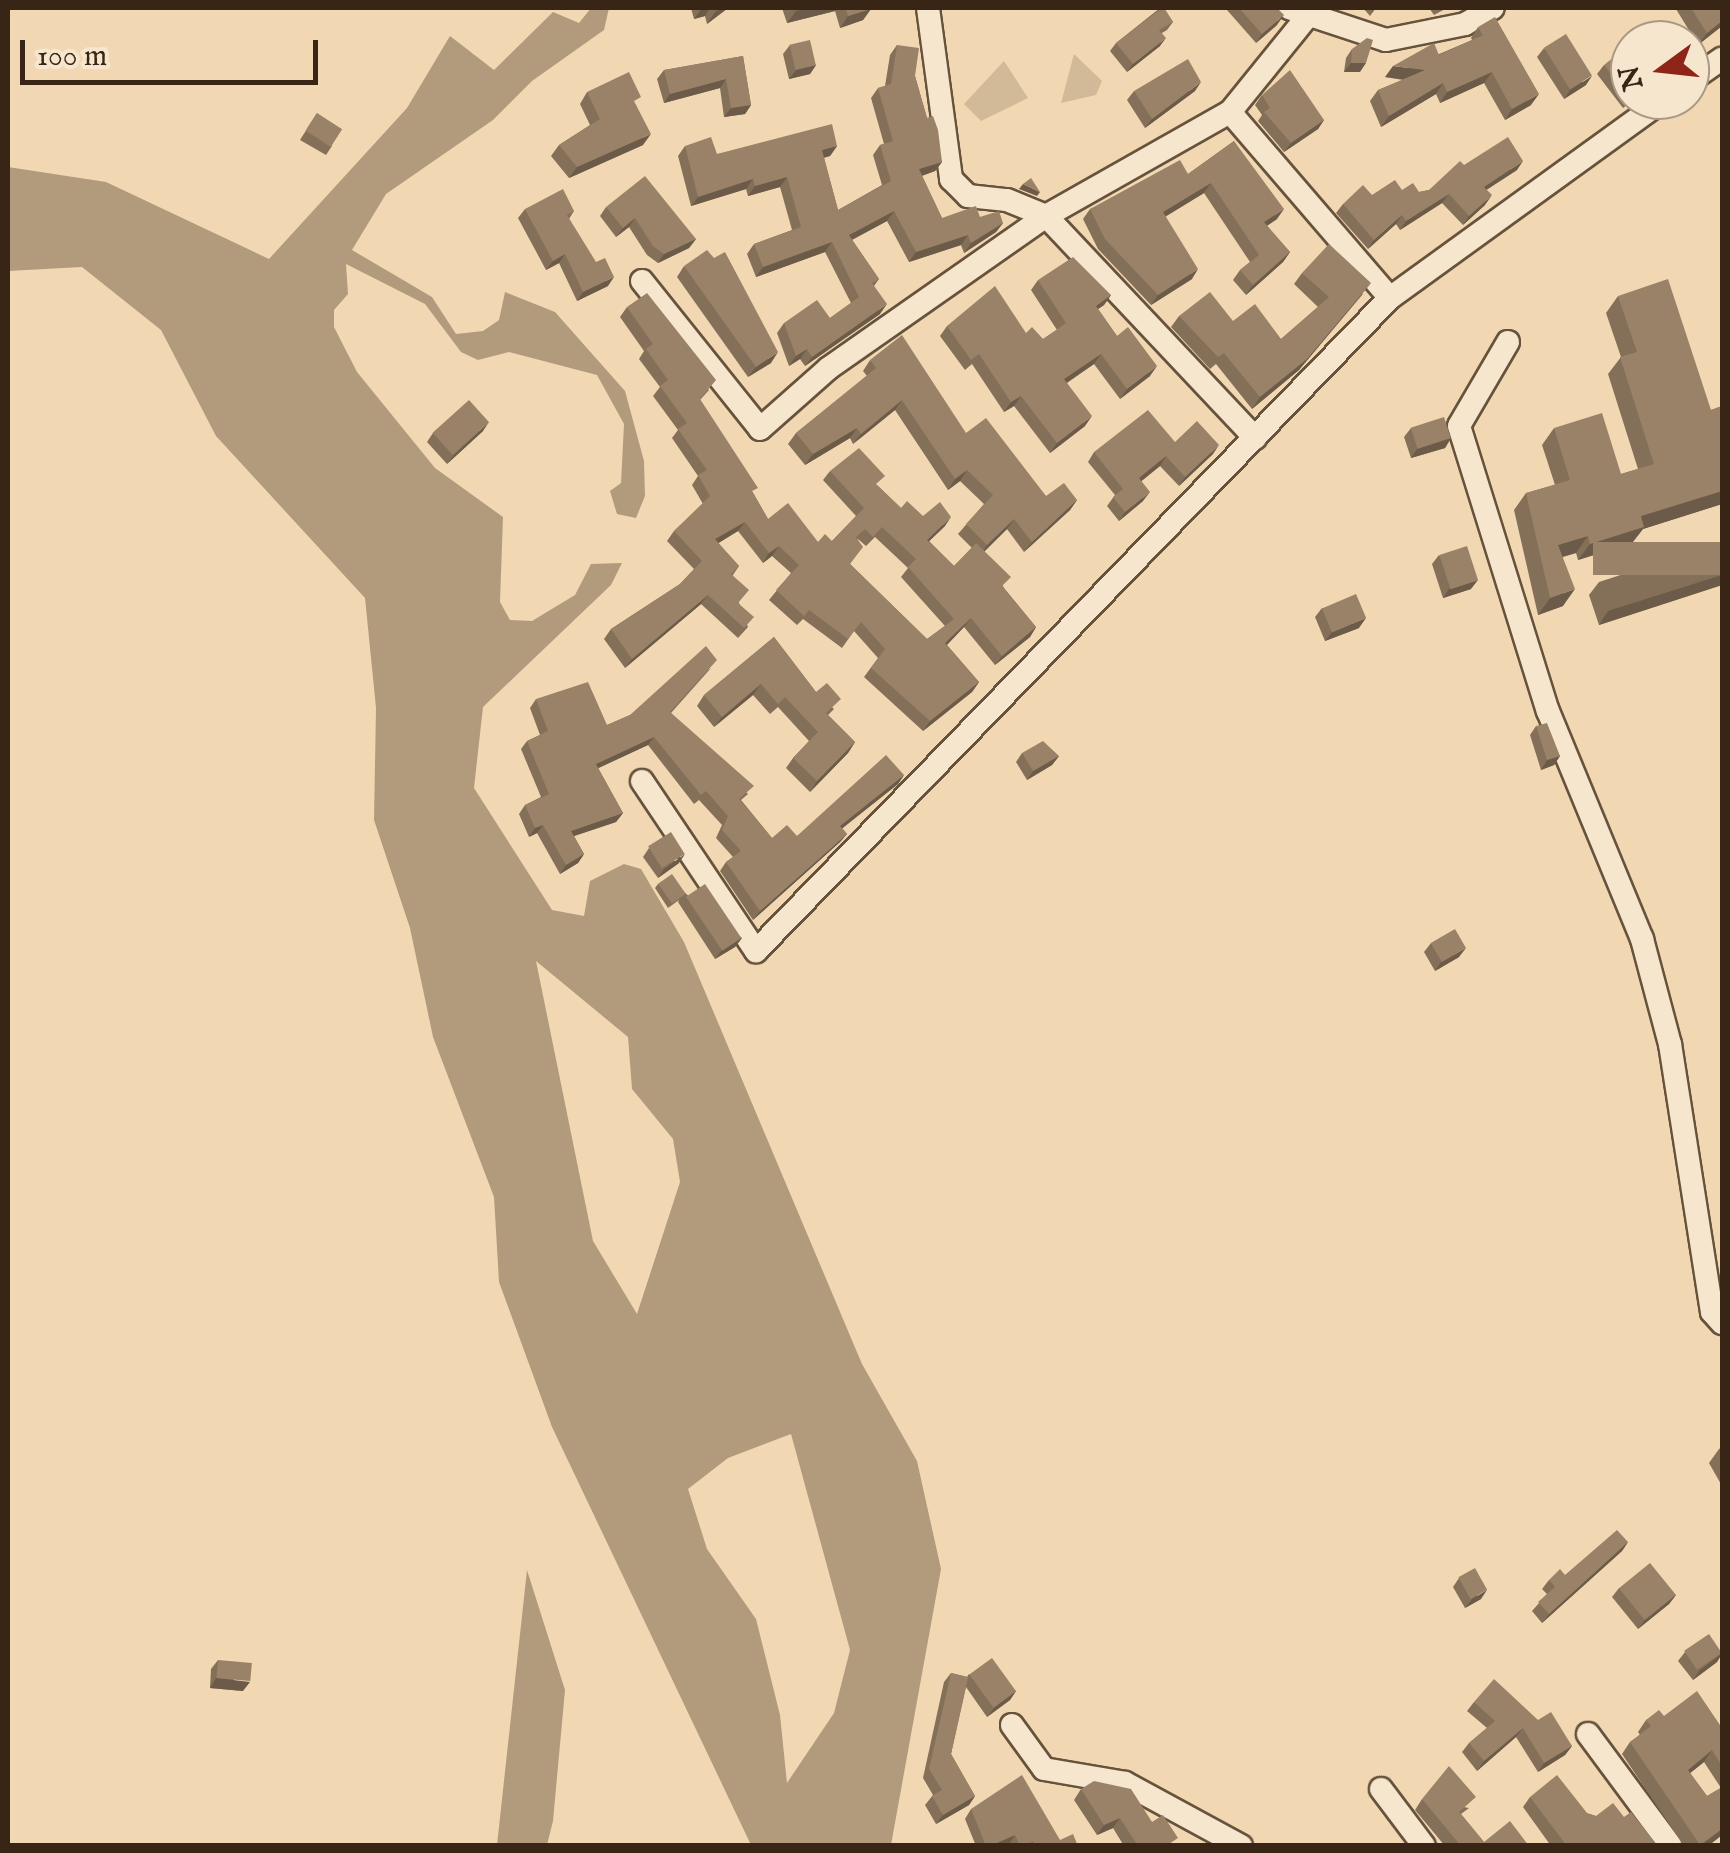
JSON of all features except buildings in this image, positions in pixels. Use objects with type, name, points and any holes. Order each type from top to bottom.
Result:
[{"type":"street","points":[[928,8],[951,179],[968,196],[1007,200],[1046,216],[1255,438]]},
{"type":"street","points":[[642,281],[760,429],[829,368],[1046,216],[1230,112],[1298,12],[1386,40],[1465,24],[1493,8]]},
{"type":"street","points":[[1230,112],[1390,298]]},
{"type":"street","points":[[642,781],[756,951],[1390,298],[1636,120]]},
{"type":"street","points":[[1508,342],[1459,426],[1548,711],[1642,940],[1670,1044],[1712,1312],[1722,1323]]},
{"type":"street","points":[[1012,1725],[1044,1768],[1125,1783],[1241,1846]]},
{"type":"street","points":[[1588,1734],[1671,1846]]},
{"type":"street","points":[[1381,1789],[1424,1846]]},
{"type":"shaded area","points":[[591,8],[609,8],[604,30],[532,81],[493,120],[386,194],[352,250],[432,297],[456,334],[483,331],[499,320],[505,292],[555,312],[625,391],[644,461],[645,496],[636,518],[617,514],[610,491],[621,483],[624,424],[597,375],[509,352],[478,360],[461,352],[425,304],[346,264],[348,294],[334,310],[334,327],[357,372],[435,468],[503,517],[500,602],[510,620],[532,621],[575,595],[591,564],[622,563],[611,585],[483,707],[474,788],[552,910],[584,916],[590,881],[624,864],[641,869],[684,942],[862,1364],[917,1461],[941,1569],[891,1845],[751,1845],[552,1427],[499,1282],[494,1197],[433,1037],[410,928],[374,820],[376,708],[365,598],[216,436],[161,330],[82,267],[8,271],[8,167],[106,182],[269,259],[407,108],[450,36],[494,70],[553,12],[579,23]],"holes":[[[536,961],[628,1037],[632,1089],[673,1139],[680,1182],[637,1314],[593,1241]],[[791,1434],[850,1650],[834,1713],[787,1783],[780,1715],[756,1619],[707,1549],[688,1489],[728,1458]]]},
{"type":"shaded area","points":[[1074,54],[1102,81],[1096,95],[1061,103]]},
{"type":"shaded area","points":[[1004,61],[1028,98],[981,121],[964,104]]},
{"type":"shaded area","points":[[527,1570],[565,1690],[553,1821],[547,1845],[497,1845]]}]
